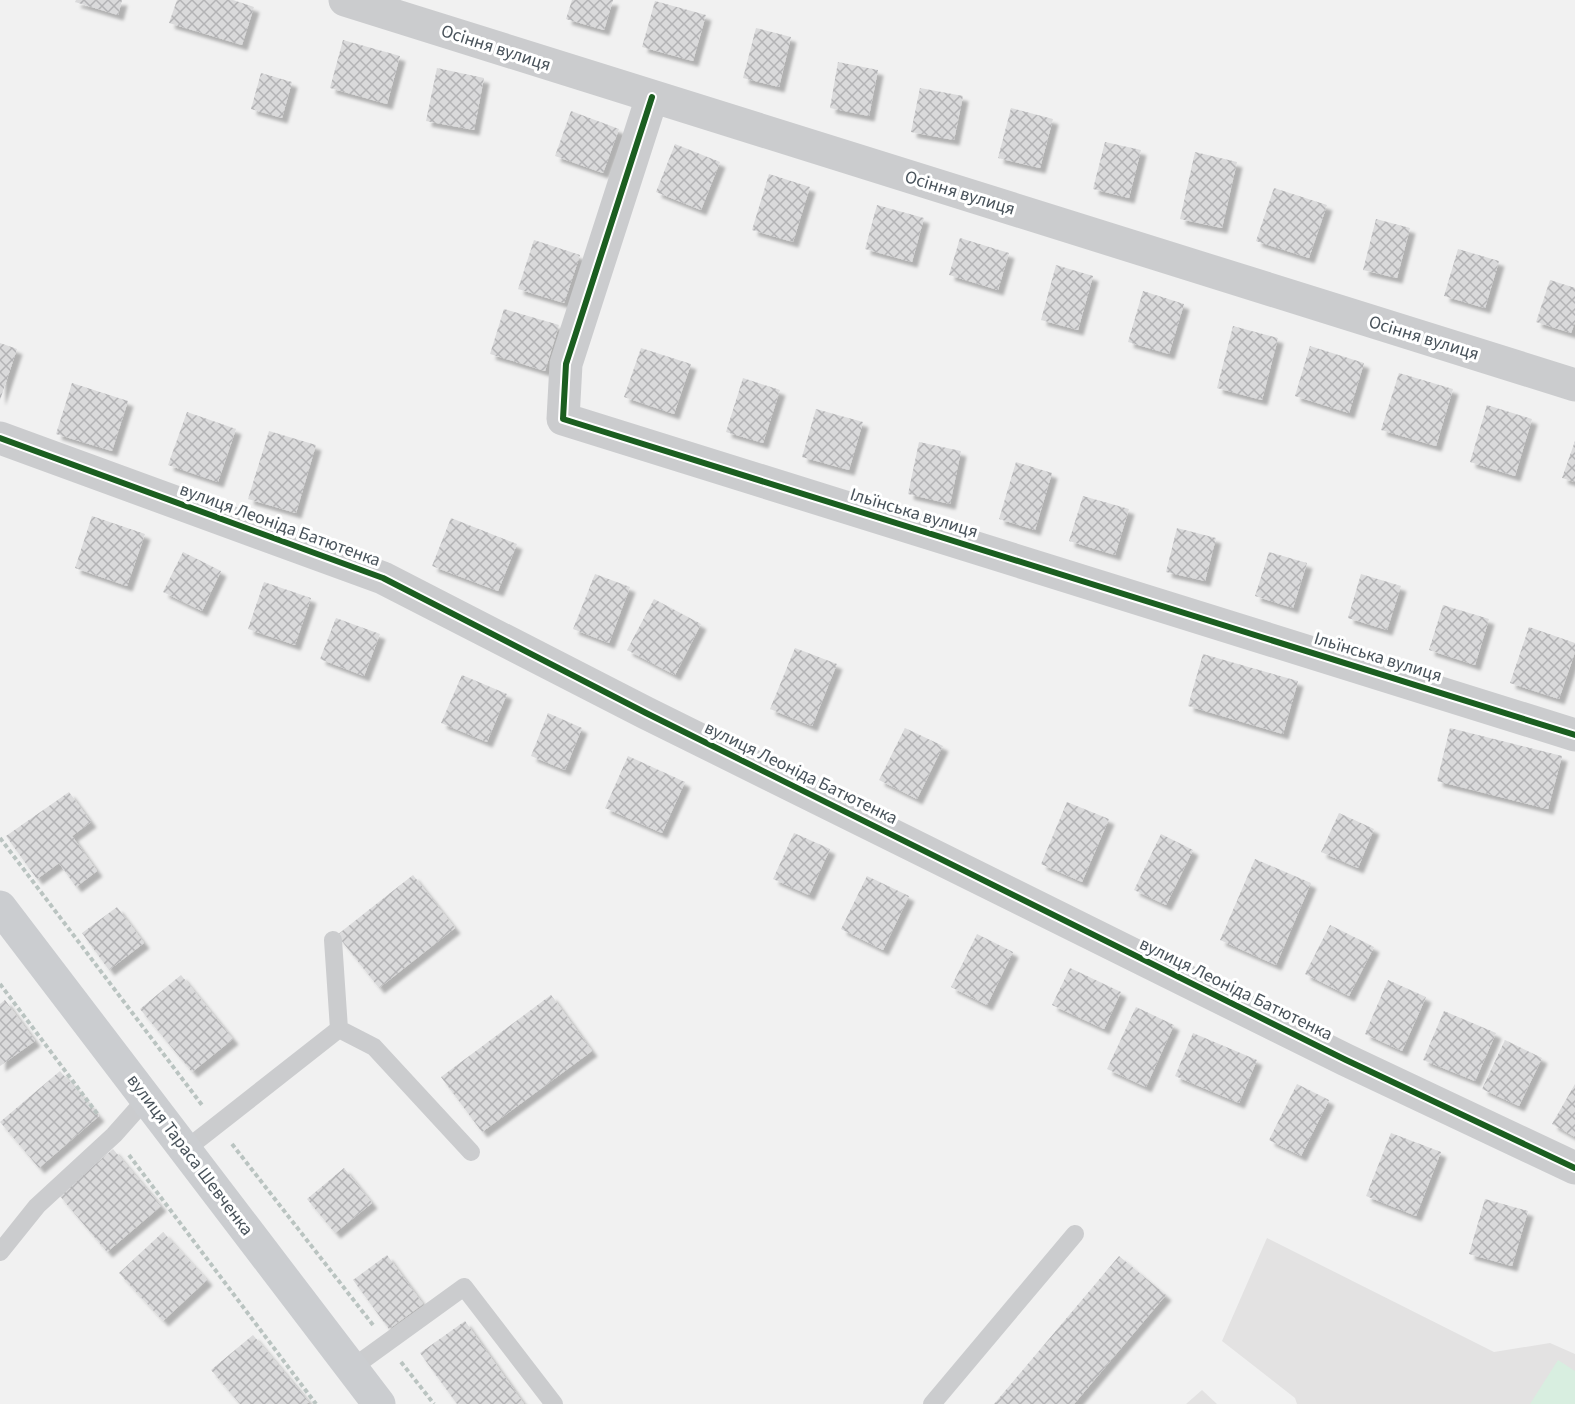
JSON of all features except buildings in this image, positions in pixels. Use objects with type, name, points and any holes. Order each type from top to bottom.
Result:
[{"type":"main road","name":"вулиця Тараса Шевченка","points":[[0,907],[379,1404]]},
{"type":"street","name":"Осіння вулиця","points":[[345,0],[1575,385]]},
{"type":"street","name":"Ільїнська вулиця","points":[[652,97],[566,364],[564,419],[1575,735]]},
{"type":"street","name":"вулиця Леоніда Батютенка","points":[[0,438],[383,578],[646,713],[1335,1055],[1575,1168]]},
{"type":"lane","points":[[333,940],[339,1029]]},
{"type":"lane","points":[[185,1150],[339,1029]]},
{"type":"lane","points":[[339,1029],[374,1047],[471,1152]]},
{"type":"lane","points":[[0,1252],[37,1206],[114,1135],[146,1099]]},
{"type":"lane","points":[[932,1404],[1075,1234]]},
{"type":"lane","points":[[352,1368],[464,1287],[554,1404]]},
{"type":"path","points":[[0,984],[316,1404]]},
{"type":"shaded area","points":[[1267,1238],[1494,1352],[1550,1343],[1575,1354],[1575,1404],[1297,1404],[1295,1398],[1222,1341]]},
{"type":"shaded area","points":[[1202,1390],[1217,1404],[1186,1404]]},
{"type":"green space","points":[[1558,1360],[1575,1371],[1575,1404],[1530,1404]]},
{"type":"cycle path","points":[[652,97],[566,364],[563,419],[1575,735]]},
{"type":"cycle path","points":[[0,438],[383,578],[646,713],[1346,1060],[1575,1168]]}]
